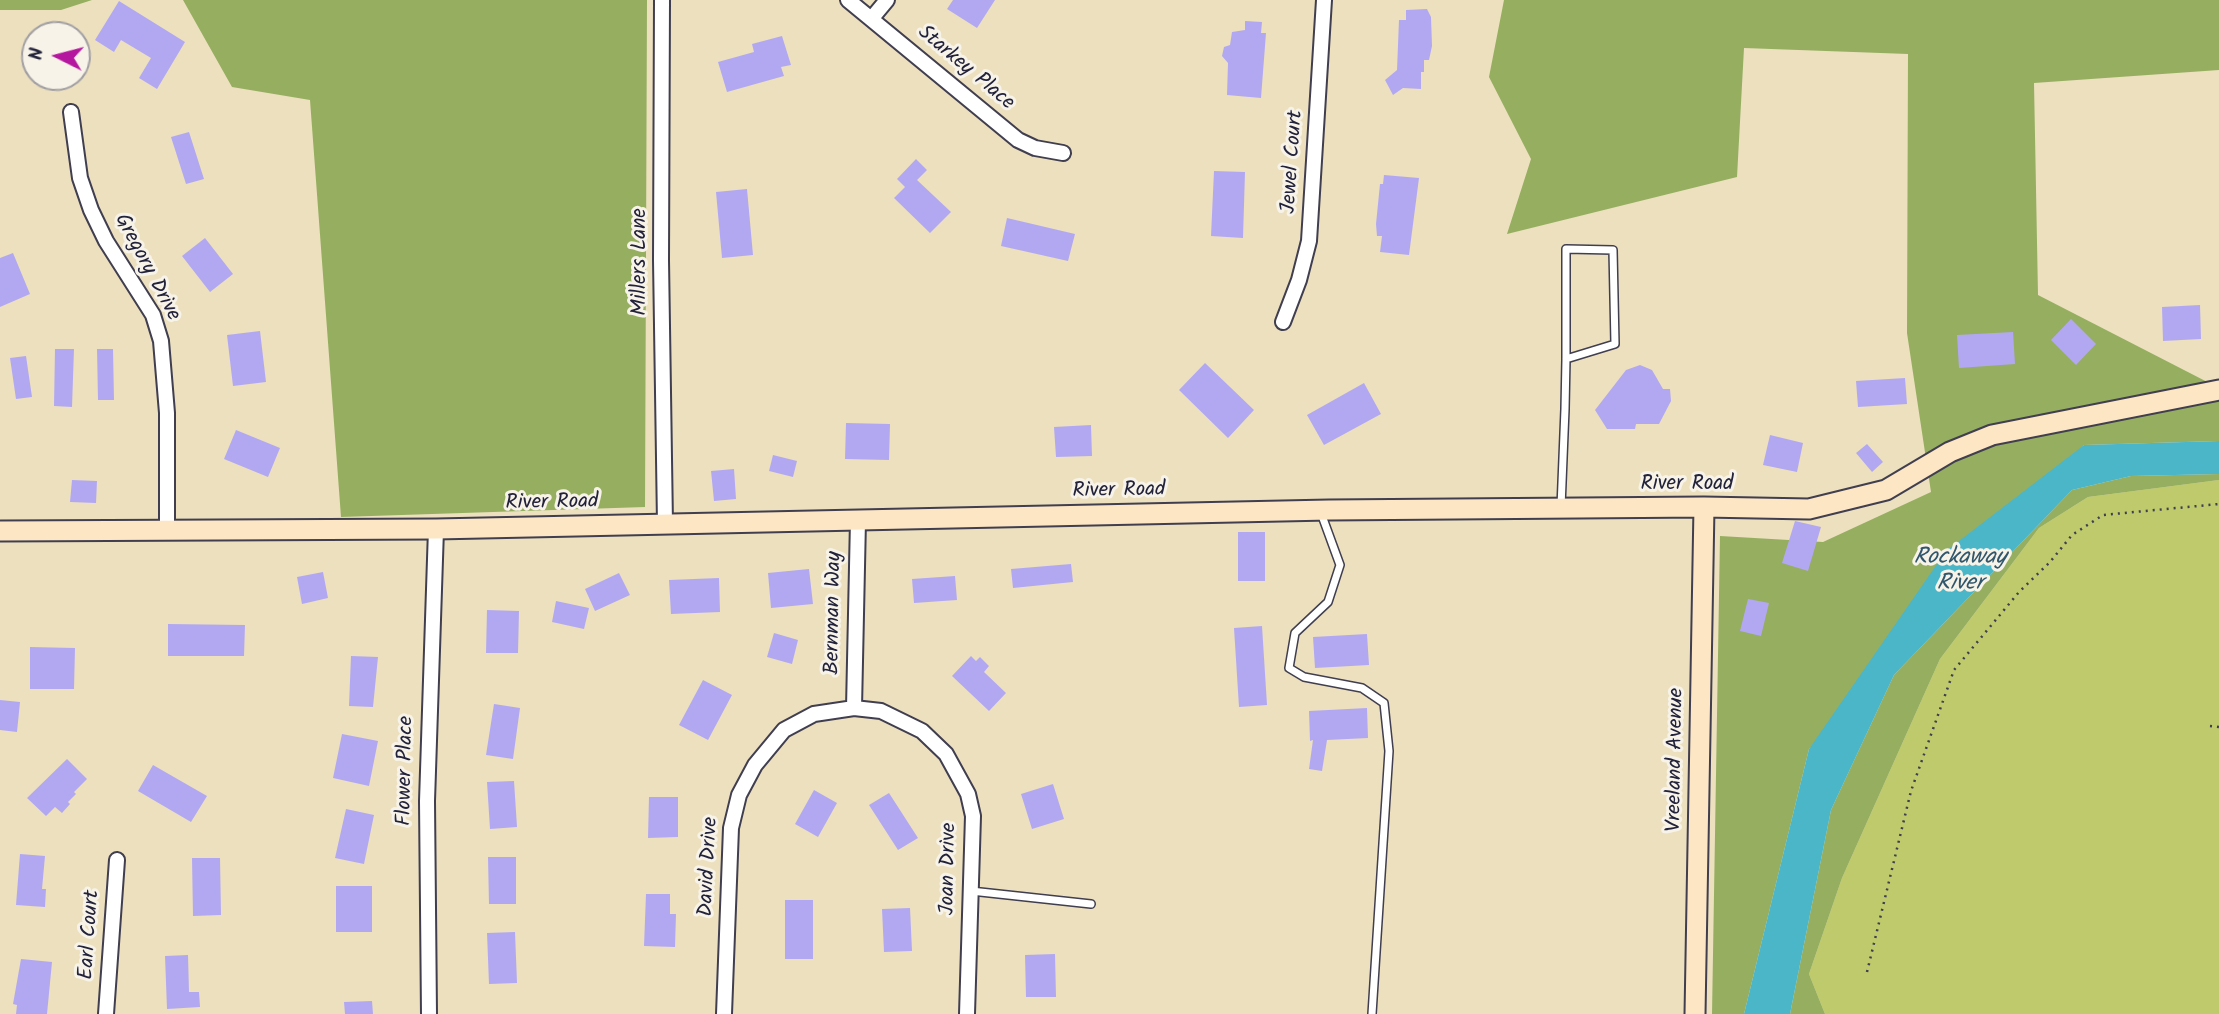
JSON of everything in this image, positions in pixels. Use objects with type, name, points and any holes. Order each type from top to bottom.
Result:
[{"type":"street","name":"Millers Lane","points":[[662,0],[661,260],[665,524]]},
{"type":"street","name":"Starkey Place","points":[[848,0],[1018,140],[1035,148],[1063,153]]},
{"type":"street","points":[[872,18],[887,0]]},
{"type":"street","name":"Jewel Court","points":[[1283,322],[1299,280],[1309,241],[1324,0]]},
{"type":"street","name":"Gregory Drive","points":[[71,112],[83,189],[106,241],[153,316],[161,341],[169,475],[167,532]]},
{"type":"street","name":"River Road","points":[[0,531],[436,529],[1320,510],[1704,507],[1809,509],[1865,497],[1907,480],[1950,452],[1993,435],[2219,390]]},
{"type":"street","name":"Vreeland Avenue","points":[[1695,1014],[1704,507]]},
{"type":"street","name":"Bernman Way","points":[[854,708],[858,520]]},
{"type":"street","name":"Flower Place","points":[[429,1014],[427,801],[436,529]]},
{"type":"street","name":"Joan Drive","points":[[854,708],[881,711],[922,731],[946,754],[959,773],[973,816],[967,1014]]},
{"type":"street","name":"David Drive","points":[[724,1014],[731,828],[739,795],[754,765],[784,730],[814,713],[854,708]]},
{"type":"street","name":"Earl Court","points":[[106,1014],[117,860]]},
{"type":"lane","points":[[1561,508],[1566,359],[1566,249],[1613,250],[1615,344],[1566,359]]},
{"type":"lane","points":[[1320,510],[1340,565],[1328,602],[1295,633],[1289,668],[1304,677],[1362,688],[1384,703],[1389,751],[1372,1014]]},
{"type":"lane","points":[[971,891],[1091,904]]},
{"type":"path","points":[[1867,972],[1911,791],[1955,670],[2013,599],[2072,535],[2103,515],[2219,504]]},
{"type":"path","points":[[2210,726],[2219,727]]},
{"type":"green space","points":[[0,0],[92,0],[61,10],[0,10]]},
{"type":"green space","points":[[183,0],[647,0],[645,507],[341,517],[310,100],[232,87]]},
{"type":"green space","points":[[1504,0],[2219,0],[2219,70],[2034,83],[2038,295],[2219,388],[2219,441],[2084,445],[1809,749],[1744,1014],[1712,1014],[1720,536],[1823,542],[1931,492],[1907,333],[1908,54],[1744,48],[1737,177],[1507,234],[1531,159],[1489,77]]},
{"type":"green space","points":[[2219,474],[2219,480],[2088,497],[2039,528],[1940,659],[1842,878],[1809,974],[1825,1014],[1790,1014],[1831,810],[1894,675],[2072,490],[2131,476]]},
{"type":"green space","points":[[2219,480],[2219,1014],[1825,1014],[1809,974],[1842,878],[1940,659],[2039,528],[2088,497]]},
{"type":"water","name":"Rockaway River","points":[[2219,441],[2219,474],[2131,476],[2072,490],[1894,675],[1831,810],[1790,1014],[1744,1014],[1809,749],[1946,551],[2084,445]]},
{"type":"building","points":[[953,0],[995,0],[977,28],[947,9]]},
{"type":"building","points":[[119,1],[185,42],[157,89],[139,78],[151,58],[121,40],[114,52],[95,40]]},
{"type":"building","points":[[1427,9],[1431,17],[1432,46],[1429,60],[1424,60],[1421,89],[1403,88],[1393,95],[1385,80],[1397,70],[1399,20],[1406,20],[1406,10]]},
{"type":"building","points":[[1245,21],[1262,22],[1261,33],[1266,33],[1261,98],[1227,95],[1228,63],[1222,56],[1224,47],[1230,45],[1232,32],[1245,30]]},
{"type":"building","points":[[782,36],[791,65],[781,67],[784,76],[727,92],[718,62],[754,52],[752,44]]},
{"type":"building","points":[[189,132],[204,179],[186,184],[171,137]]},
{"type":"building","points":[[916,159],[927,170],[917,180],[951,212],[930,233],[894,198],[905,187],[897,179]]},
{"type":"building","points":[[1214,171],[1245,172],[1243,238],[1211,236]]},
{"type":"building","points":[[1384,175],[1419,178],[1409,255],[1380,252],[1382,236],[1377,236],[1376,224],[1380,184],[1383,184]]},
{"type":"building","points":[[747,189],[753,255],[722,258],[716,192]]},
{"type":"building","points":[[1007,218],[1075,234],[1068,261],[1001,246]]},
{"type":"building","points":[[205,238],[233,274],[210,292],[182,256]]},
{"type":"building","points":[[13,253],[30,294],[0,307],[0,258]]},
{"type":"building","points":[[2200,305],[2201,339],[2163,341],[2162,307]]},
{"type":"building","points":[[2071,319],[2096,344],[2076,365],[2051,340]]},
{"type":"building","points":[[260,331],[266,382],[233,386],[227,335]]},
{"type":"building","points":[[2013,332],[2015,364],[1959,368],[1957,335]]},
{"type":"building","points":[[55,349],[74,349],[72,407],[54,406]]},
{"type":"building","points":[[97,349],[113,349],[114,400],[98,400]]},
{"type":"building","points":[[26,356],[32,397],[16,399],[10,358]]},
{"type":"building","points":[[1205,363],[1254,410],[1228,438],[1179,390]]},
{"type":"building","points":[[1640,365],[1652,370],[1663,389],[1670,389],[1671,401],[1659,424],[1636,424],[1635,429],[1607,429],[1595,410],[1626,370]]},
{"type":"building","points":[[1905,378],[1907,404],[1858,407],[1856,381]]},
{"type":"building","points":[[1364,383],[1381,414],[1324,445],[1307,415]]},
{"type":"building","points":[[846,423],[890,424],[889,460],[845,459]]},
{"type":"building","points":[[1091,425],[1092,456],[1056,457],[1054,427]]},
{"type":"building","points":[[236,430],[280,448],[268,477],[224,459]]},
{"type":"building","points":[[1770,435],[1803,443],[1797,472],[1763,465]]},
{"type":"building","points":[[1867,444],[1883,462],[1872,472],[1856,453]]},
{"type":"building","points":[[773,455],[797,461],[793,477],[769,471]]},
{"type":"building","points":[[734,469],[736,499],[714,501],[711,471]]},
{"type":"building","points":[[72,480],[97,481],[96,503],[70,502]]},
{"type":"building","points":[[1795,521],[1821,527],[1808,571],[1782,563]]},
{"type":"building","points":[[1238,532],[1265,532],[1265,581],[1238,581]]},
{"type":"building","points":[[1071,564],[1073,582],[1013,588],[1011,569]]},
{"type":"building","points":[[809,569],[813,604],[771,608],[768,573]]},
{"type":"building","points":[[323,572],[328,598],[302,604],[297,577]]},
{"type":"building","points":[[619,573],[630,595],[595,611],[585,589]]},
{"type":"building","points":[[955,576],[957,600],[914,603],[912,579]]},
{"type":"building","points":[[719,578],[720,612],[671,614],[669,580]]},
{"type":"building","points":[[1748,599],[1769,603],[1761,636],[1740,631]]},
{"type":"building","points":[[556,601],[589,608],[584,629],[552,622]]},
{"type":"building","points":[[487,610],[519,611],[518,653],[486,653]]},
{"type":"building","points":[[168,624],[245,625],[244,656],[168,656]]},
{"type":"building","points":[[1262,626],[1267,705],[1239,707],[1234,628]]},
{"type":"building","points":[[774,633],[798,640],[792,664],[767,657]]},
{"type":"building","points":[[1367,634],[1369,665],[1315,668],[1313,637]]},
{"type":"building","points":[[30,647],[75,648],[74,689],[30,689]]},
{"type":"building","points":[[351,656],[378,657],[373,707],[349,706]]},
{"type":"building","points":[[971,656],[976,661],[980,657],[989,666],[984,672],[1006,693],[989,711],[952,676]]},
{"type":"building","points":[[703,680],[732,695],[708,740],[679,725]]},
{"type":"building","points":[[0,700],[20,702],[17,732],[0,730]]},
{"type":"building","points":[[494,704],[520,708],[513,759],[486,755]]},
{"type":"building","points":[[1367,708],[1368,738],[1327,740],[1322,771],[1309,769],[1313,740],[1310,741],[1309,711]]},
{"type":"building","points":[[342,734],[378,741],[369,786],[333,778]]},
{"type":"building","points":[[67,759],[87,779],[74,792],[76,794],[62,813],[55,807],[46,816],[27,798]]},
{"type":"building","points":[[153,765],[207,796],[191,822],[138,791]]},
{"type":"building","points":[[514,781],[517,827],[490,829],[487,782]]},
{"type":"building","points":[[1053,784],[1064,819],[1032,829],[1021,794]]},
{"type":"building","points":[[814,790],[837,803],[818,837],[795,824]]},
{"type":"building","points":[[889,793],[918,838],[898,850],[869,805]]},
{"type":"building","points":[[649,797],[678,797],[678,837],[648,838]]},
{"type":"building","points":[[346,809],[374,815],[364,864],[335,858]]},
{"type":"building","points":[[20,854],[45,856],[42,889],[46,889],[45,907],[16,905]]},
{"type":"building","points":[[488,857],[516,857],[516,904],[489,904]]},
{"type":"building","points":[[192,858],[220,858],[221,915],[193,916]]},
{"type":"building","points":[[336,886],[372,886],[372,932],[336,932]]},
{"type":"building","points":[[646,894],[670,894],[670,914],[676,914],[675,947],[644,946]]},
{"type":"building","points":[[785,900],[813,900],[813,959],[785,959]]},
{"type":"building","points":[[910,908],[912,951],[884,952],[882,909]]},
{"type":"building","points":[[515,932],[517,983],[489,984],[487,933]]},
{"type":"building","points":[[1055,954],[1056,997],[1026,997],[1025,955]]},
{"type":"building","points":[[188,955],[189,992],[199,992],[200,1007],[167,1009],[165,956]]},
{"type":"building","points":[[21,959],[52,962],[47,1014],[16,1014],[17,1005],[13,1004]]},
{"type":"building","points":[[372,1001],[373,1014],[345,1014],[344,1002]]}]
